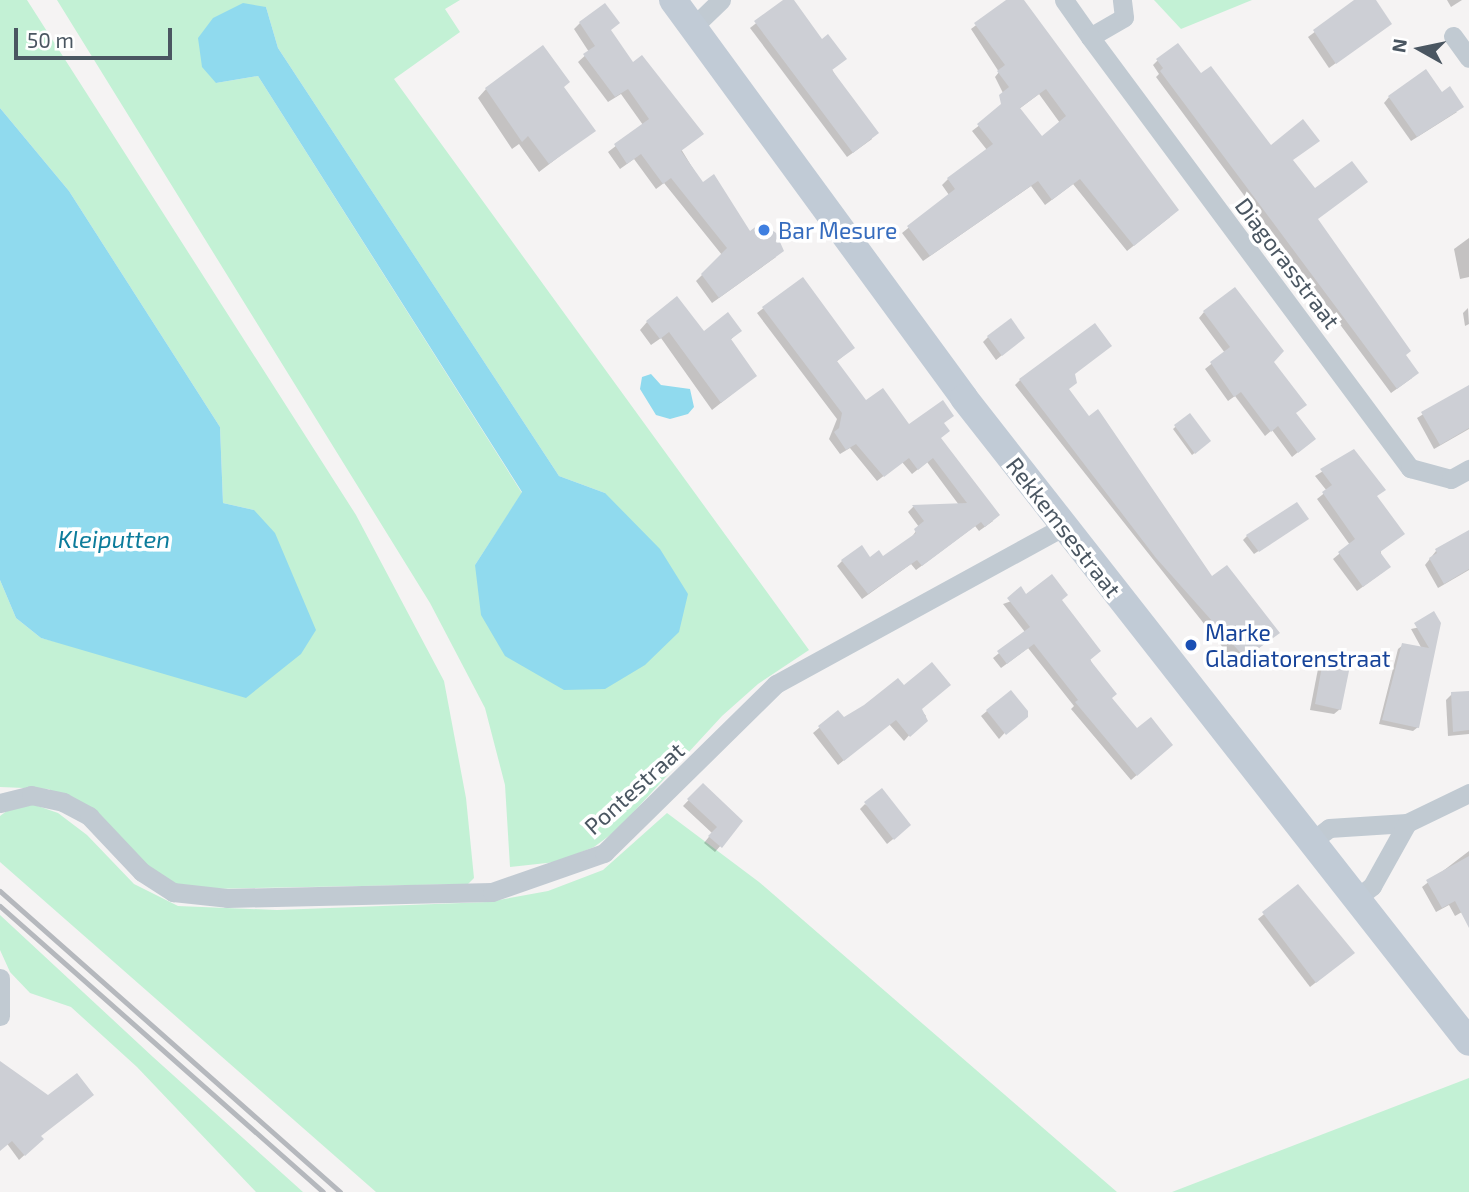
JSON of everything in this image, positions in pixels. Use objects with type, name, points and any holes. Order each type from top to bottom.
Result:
[{"type":"street","points":[[686,9],[721,0]]},
{"type":"street","name":"Diagorasstraat","points":[[1064,0],[1409,468],[1451,479],[1469,469]]},
{"type":"street","points":[[1090,37],[1124,17],[1122,0]]},
{"type":"street","name":"Rekkemsestraat","points":[[686,9],[1063,527],[1358,897],[1469,1042]]},
{"type":"street","points":[[1453,36],[1469,58]]},
{"type":"street","name":"Pontestraat","points":[[0,803],[32,795],[64,802],[89,816],[142,872],[173,892],[227,898],[492,892],[604,853],[776,684],[1063,527]]},
{"type":"street","points":[[1312,841],[1329,828],[1407,823],[1469,793]]},
{"type":"street","points":[[1358,897],[1372,886],[1407,823]]},
{"type":"street","points":[[0,978],[0,1016]]},
{"type":"green space","points":[[0,0],[27,0],[356,515],[444,681],[466,798],[474,878],[468,884],[208,889],[175,886],[49,789],[0,787],[0,580],[16,618],[41,638],[101,653],[254,510],[223,503],[220,427],[69,191],[0,108]]},
{"type":"green space","points":[[57,0],[460,0],[445,9],[460,32],[394,79],[809,650],[758,684],[722,716],[617,830],[594,847],[556,862],[510,867],[505,785],[485,708],[430,603]],"holes":[[[266,7],[278,48],[559,476],[605,493],[475,565],[522,493],[258,76],[216,83]]]},
{"type":"green space","points":[[1154,0],[1252,0],[1181,29]]},
{"type":"green space","points":[[32,804],[58,813],[87,835],[134,884],[178,906],[277,910],[488,902],[548,891],[603,870],[667,813],[759,882],[1117,1192],[376,1192],[0,862],[0,816],[15,805]]},
{"type":"green space","points":[[0,915],[303,1192],[256,1192],[137,1067],[71,1007],[30,993],[10,972],[0,950]]},
{"type":"green space","points":[[1469,1078],[1469,1192],[1172,1192]]},
{"type":"water","points":[[243,3],[266,7],[278,48],[559,476],[605,493],[660,549],[688,594],[679,632],[645,665],[605,689],[564,690],[505,656],[481,615],[475,565],[522,492],[258,76],[216,83],[202,67],[198,38],[213,18]]},
{"type":"water","name":"Kleiputten","points":[[0,108],[69,191],[220,427],[223,503],[254,510],[275,533],[316,630],[301,654],[246,698],[41,638],[16,618],[0,580]]},
{"type":"water","points":[[651,374],[661,385],[690,389],[694,407],[688,414],[670,419],[656,415],[640,389],[642,377]]},
{"type":"building","points":[[783,0],[794,0],[822,39],[828,34],[847,59],[832,70],[879,133],[853,153],[754,21]]},
{"type":"building","points":[[1006,0],[1024,0],[1179,210],[1134,246],[1080,179],[1052,200],[1038,181],[930,256],[907,226],[955,189],[947,178],[993,144],[977,124],[1001,104],[999,95],[1009,87],[997,71],[1005,65],[974,23]],"holes":[[[1046,89],[1066,116],[1042,136],[1020,108]]]},
{"type":"building","points":[[1354,0],[1376,0],[1392,24],[1336,64],[1313,30]]},
{"type":"building","points":[[605,3],[620,23],[611,30],[633,62],[642,55],[704,134],[681,151],[703,182],[714,174],[750,231],[762,222],[776,233],[784,251],[719,298],[701,274],[727,248],[671,178],[663,184],[641,154],[627,164],[614,144],[649,119],[628,89],[615,97],[583,54],[595,46],[579,22]]},
{"type":"building","points":[[1178,43],[1201,73],[1211,66],[1271,145],[1303,119],[1320,141],[1293,160],[1315,188],[1352,161],[1368,182],[1318,219],[1411,351],[1406,355],[1419,373],[1397,389],[1160,71],[1163,68],[1156,59]]},
{"type":"building","points":[[543,45],[570,82],[564,87],[596,131],[549,164],[528,136],[522,142],[485,88]]},
{"type":"building","points":[[1426,69],[1442,92],[1450,86],[1464,107],[1417,137],[1388,96]]},
{"type":"building","points":[[803,277],[855,348],[837,361],[866,400],[883,388],[909,424],[943,400],[954,416],[944,423],[950,431],[941,438],[1000,515],[985,527],[981,522],[922,566],[917,560],[868,594],[841,560],[862,545],[870,557],[879,550],[883,556],[916,533],[914,529],[924,521],[912,505],[967,503],[933,458],[918,470],[909,458],[884,477],[856,444],[846,450],[834,432],[839,428],[842,413],[762,307]]},
{"type":"building","points":[[1235,287],[1284,351],[1274,362],[1307,405],[1296,413],[1316,439],[1298,453],[1278,426],[1271,432],[1241,392],[1234,397],[1210,362],[1230,347],[1203,311]]},
{"type":"building","points":[[677,296],[704,331],[728,312],[742,331],[731,339],[757,376],[721,403],[669,332],[660,339],[646,321]]},
{"type":"building","points":[[1011,318],[1025,338],[1002,356],[987,336]]},
{"type":"building","points":[[1095,323],[1112,346],[1075,374],[1077,383],[1069,389],[1089,416],[1098,409],[1212,576],[1227,565],[1280,633],[1245,658],[1156,558],[1019,379]]},
{"type":"building","points":[[1469,385],[1469,428],[1440,445],[1421,412]]},
{"type":"building","points":[[1190,413],[1211,441],[1195,454],[1174,425]]},
{"type":"building","points":[[1354,449],[1386,490],[1377,496],[1405,534],[1380,552],[1391,567],[1363,587],[1338,552],[1355,539],[1322,492],[1332,485],[1320,469]]},
{"type":"building","points":[[1297,502],[1309,519],[1259,552],[1246,535]]},
{"type":"building","points":[[1469,530],[1469,569],[1444,584],[1429,558],[1437,553],[1435,549]]},
{"type":"building","points":[[1052,574],[1068,595],[1062,600],[1101,651],[1090,660],[1117,694],[1112,698],[1137,728],[1151,717],[1173,745],[1137,776],[1075,702],[1078,700],[1034,644],[1007,664],[997,651],[1030,627],[1007,598],[1021,586],[1026,594]]},
{"type":"building","points":[[1434,611],[1441,623],[1419,728],[1382,720],[1402,643],[1429,648],[1414,623]]},
{"type":"building","points":[[1323,661],[1350,666],[1341,710],[1315,704]]},
{"type":"building","points":[[932,662],[951,685],[922,709],[928,721],[910,737],[896,720],[844,761],[818,726],[838,710],[844,717],[864,705],[898,678],[904,685]]},
{"type":"building","points":[[1011,690],[1028,711],[1028,717],[1006,735],[986,710]]},
{"type":"building","points":[[1469,691],[1469,730],[1453,732],[1451,692]]},
{"type":"building","points":[[703,783],[743,821],[722,848],[708,836],[717,827],[687,799]]},
{"type":"building","points":[[882,788],[911,825],[894,840],[864,802]]},
{"type":"building","points":[[1469,856],[1469,928],[1455,901],[1442,908],[1426,880]]},
{"type":"building","points":[[1298,884],[1355,953],[1316,983],[1262,912]]},
{"type":"building","points":[[0,1061],[48,1095],[77,1073],[94,1095],[41,1136],[44,1139],[25,1156],[12,1141],[0,1151]]},
{"type":"railway","points":[[0,891],[340,1192]]},
{"type":"railway","points":[[0,906],[323,1192]]},
{"type":"place","name":"Bar Mesure","points":[[764,230]]},
{"type":"place","name":"Marke Gladiatorenstraat","points":[[1191,645]]}]
